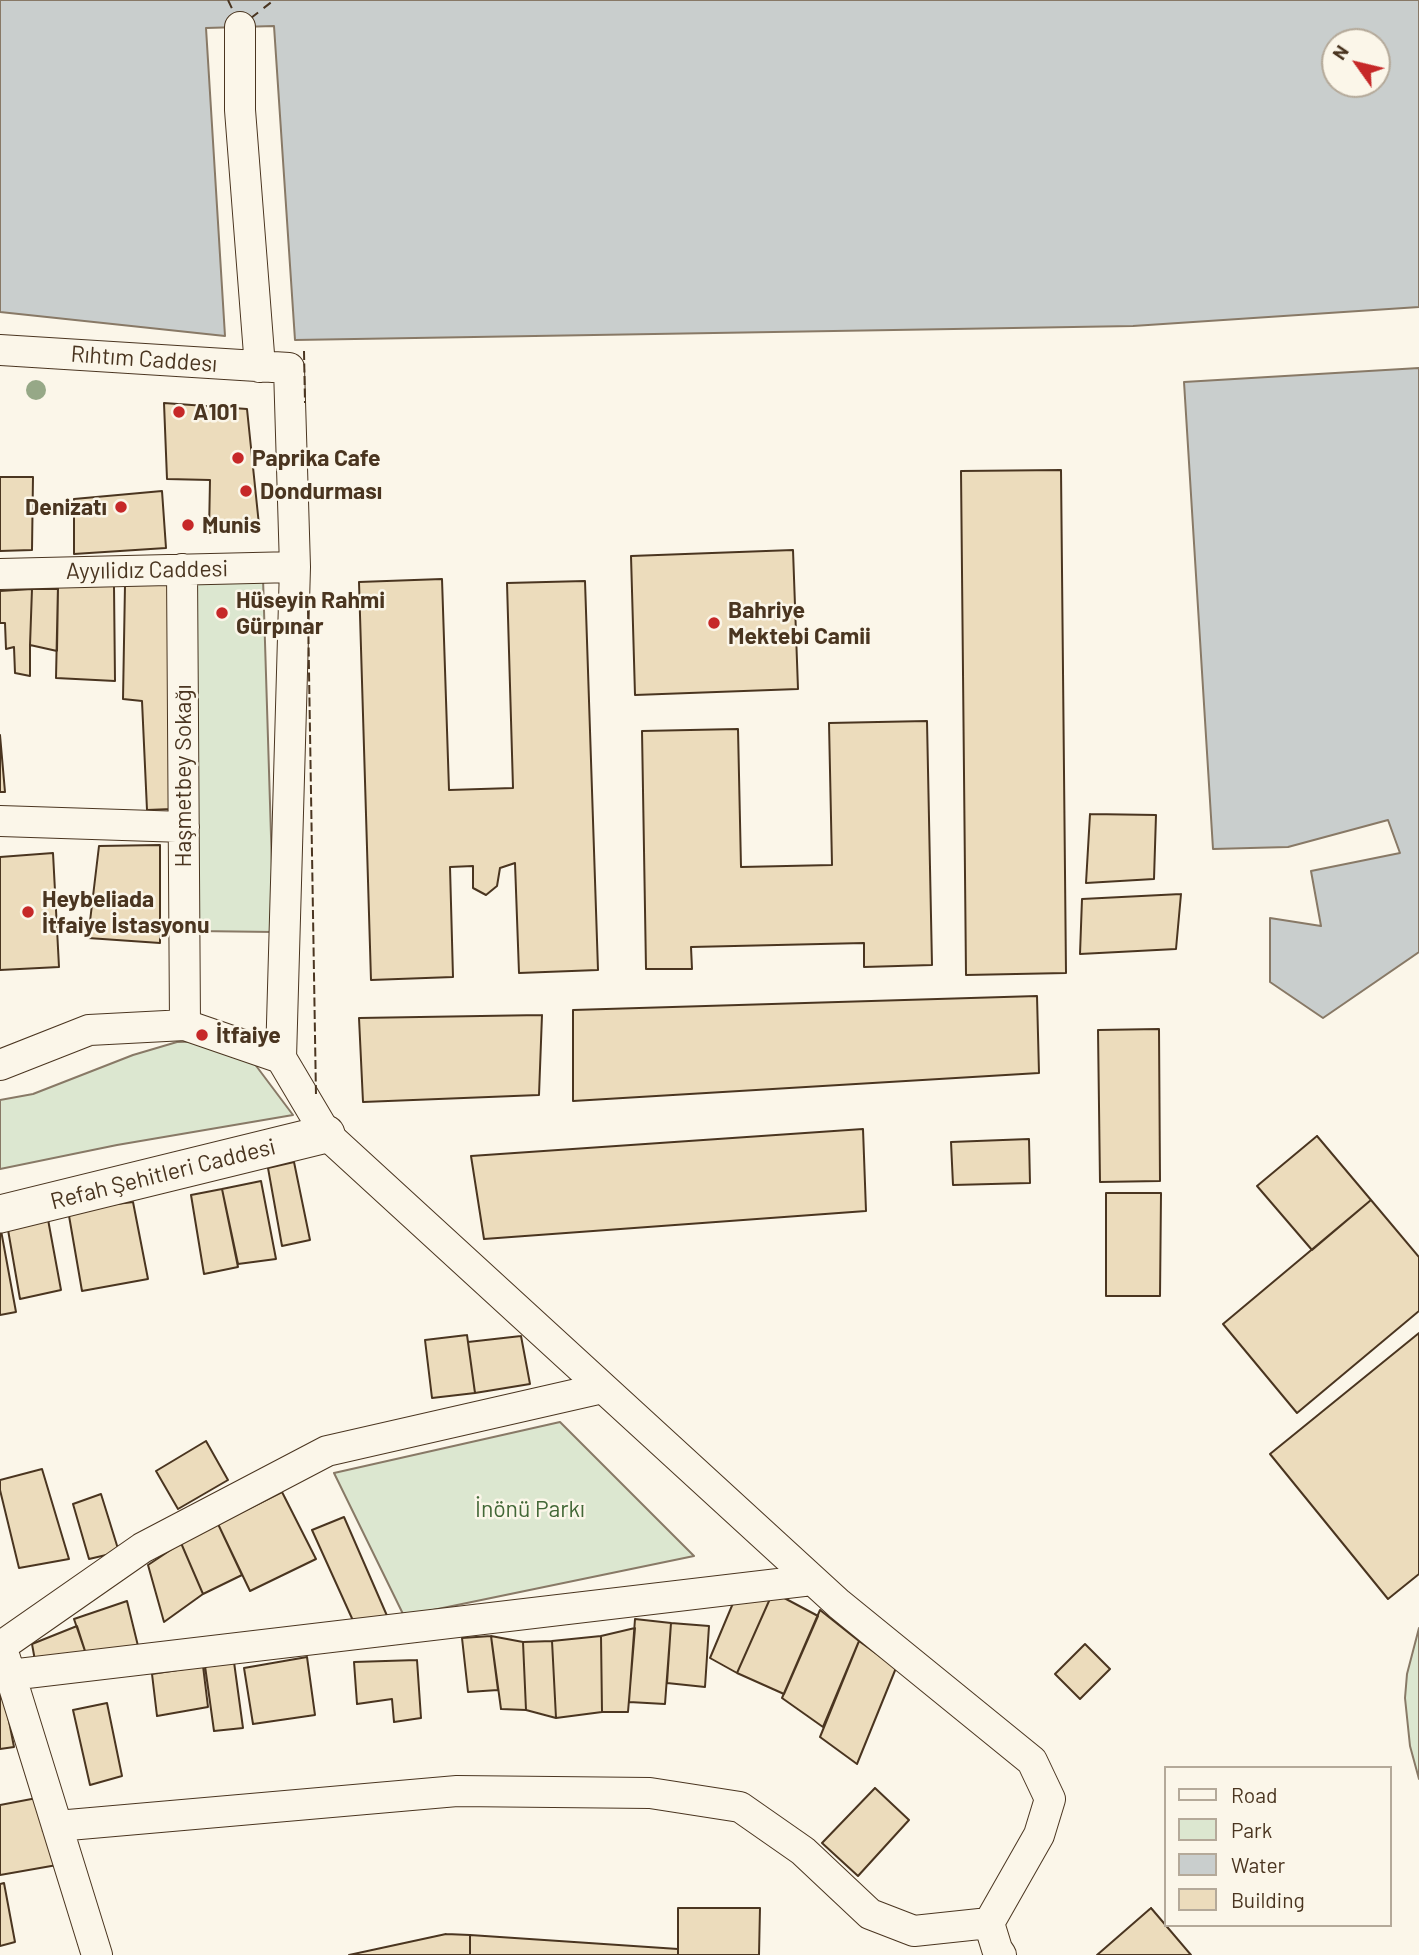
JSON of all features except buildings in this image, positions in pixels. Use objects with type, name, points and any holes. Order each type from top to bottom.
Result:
[{"type":"street","points":[[240,27],[240,110],[260,367]]},
{"type":"street","name":"Rıhtım Caddesı","points":[[0,350],[289,368],[295,567]]},
{"type":"street","points":[[295,567],[281,1058],[326,1134],[839,1604],[1032,1761],[1050,1799],[1039,1835],[989,1923],[1001,1955]]},
{"type":"street","name":"Ayyılidız Caddesi","points":[[0,574],[295,567]]},
{"type":"street","name":"Haşmetbey Sokağı","points":[[182,569],[185,1025]]},
{"type":"street","points":[[0,821],[184,827]]},
{"type":"street","points":[[0,1065],[89,1030],[185,1025],[281,1058]]},
{"type":"street","name":"Refah Şehitleri Caddesi","points":[[0,1214],[326,1134]]},
{"type":"street","points":[[97,1955],[1,1647],[142,1548],[327,1451],[603,1388]]},
{"type":"street","points":[[10,1675],[812,1580]]},
{"type":"street","points":[[57,1826],[457,1791],[650,1793],[740,1807],[803,1852],[870,1914],[914,1931],[989,1923]]},
{"type":"green space","points":[[263,578],[274,932],[196,931],[189,581]]},
{"type":"green space","points":[[218,1041],[248,1055],[293,1115],[117,1145],[0,1169],[0,1100],[33,1094],[133,1055],[177,1042]]},
{"type":"green space","name":"İnönü Parkı","points":[[560,1422],[694,1556],[404,1616],[334,1473]]},
{"type":"green space","points":[[1419,1628],[1419,1779],[1410,1746],[1405,1698],[1407,1674]]},
{"type":"water","points":[[0,0],[1419,0],[1419,307],[1133,326],[295,340],[274,26],[206,28],[225,336],[0,312]]},
{"type":"water","points":[[1419,368],[1419,952],[1323,1018],[1270,982],[1270,918],[1321,926],[1311,871],[1400,853],[1388,820],[1288,847],[1213,849],[1184,382]]},
{"type":"ferry route","points":[[228,0],[235,15]]},
{"type":"ferry route","points":[[251,18],[274,0]]},
{"type":"fence","points":[[304,351],[305,403]]},
{"type":"fence","points":[[308,610],[316,1096]]},
{"type":"place","name":"A101","points":[[179,412]]},
{"type":"place","name":"Paprika Cafe","points":[[238,458]]},
{"type":"place","name":"Dondurması","points":[[246,491]]},
{"type":"place","name":"Denizatı","points":[[121,507]]},
{"type":"place","name":"Munis","points":[[188,525]]},
{"type":"place","name":"Hüseyin Rahmi Gürpınar","points":[[222,613]]},
{"type":"place","name":"Bahriye Mektebi Camii","points":[[714,623]]},
{"type":"place","name":"Heybeliada İtfaiye İstasyonu","points":[[28,912]]},
{"type":"place","name":"İtfaiye","points":[[202,1035]]}]
